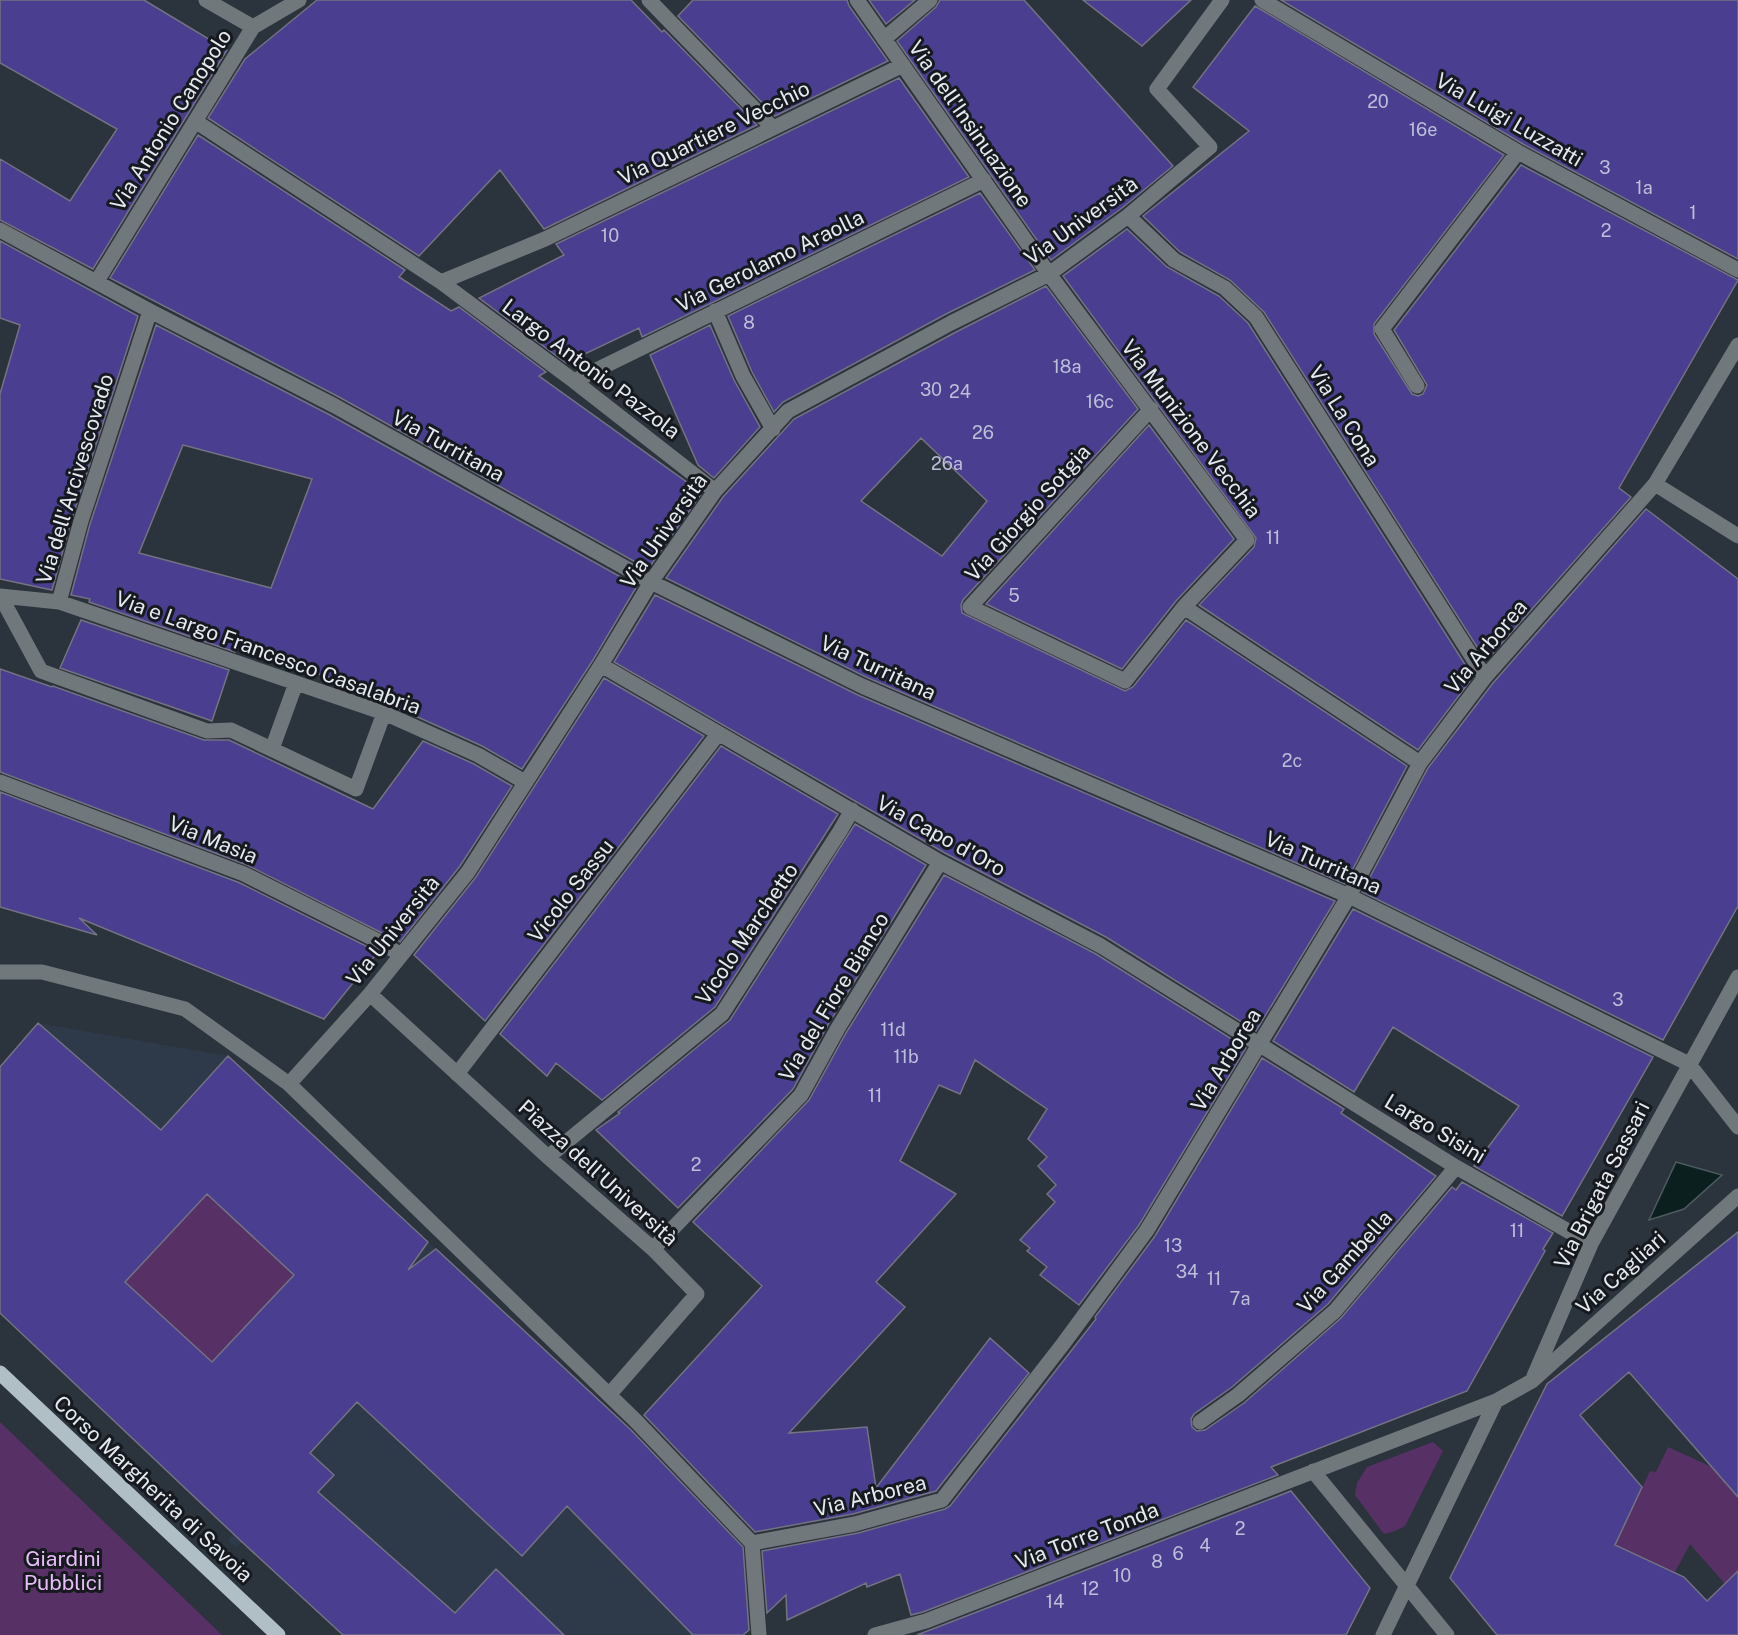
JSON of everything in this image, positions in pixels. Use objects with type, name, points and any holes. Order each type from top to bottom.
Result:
[{"type":"main road","name":"Corso Margherita di Savoia","points":[[0,1373],[278,1635]]},
{"type":"street","points":[[206,0],[254,27]]},
{"type":"street","name":"Via Antonio Canopolo","points":[[97,281],[254,27],[299,0]]},
{"type":"street","points":[[649,0],[773,128]]},
{"type":"street","name":"Via dell'Insinuazione","points":[[857,0],[1049,274]]},
{"type":"street","points":[[884,39],[930,0]]},
{"type":"street","name":"Via Università","points":[[289,1084],[370,994],[468,872],[601,665],[651,582],[715,491],[788,411],[951,323],[1049,274],[1128,216],[1210,147],[1157,89],[1222,0]]},
{"type":"street","name":"Via Luigi Luzzatti","points":[[1262,0],[1518,152],[1738,270]]},
{"type":"street","name":"Via Quartiere Vecchio","points":[[441,282],[545,239],[903,65]]},
{"type":"street","name":"Largo Antonio Pazzola","points":[[195,121],[441,282],[574,381],[715,491]]},
{"type":"street","points":[[1417,386],[1382,328],[1518,152]]},
{"type":"street","name":"Via Gerolamo Araolla","points":[[574,381],[984,180]]},
{"type":"street","name":"Via La Cona","points":[[1128,216],[1174,260],[1225,288],[1256,317],[1485,677]]},
{"type":"street","name":"Via Turritana","points":[[0,230],[150,311],[335,406],[651,582],[862,686],[1349,896],[1689,1064],[1738,1127]]},
{"type":"street","name":"Via Munizione Vecchia","points":[[1049,274],[1247,540],[1184,607]]},
{"type":"street","name":"Via dell'Arcivescovado","points":[[0,597],[58,602],[81,521],[150,311]]},
{"type":"street","points":[[715,311],[743,376],[773,429]]},
{"type":"street","name":"Via Arborea","points":[[752,1543],[855,1524],[942,1500],[1063,1344],[1147,1230],[1349,896],[1420,763],[1485,677],[1655,484],[1738,345]]},
{"type":"street","name":"Via Giorgio Sotgia","points":[[1151,410],[970,607],[1125,681],[1184,607]]},
{"type":"street","points":[[1655,484],[1738,536]]},
{"type":"street","points":[[0,597],[41,671],[207,731],[231,729],[356,789],[384,713]]},
{"type":"street","name":"Via e Largo Francesco Casalabria","points":[[58,602],[384,713],[478,756],[525,782]]},
{"type":"street","points":[[1184,607],[1420,763]]},
{"type":"street","name":"Via Capo d'Oro","points":[[601,665],[940,862],[1101,946],[1260,1046]]},
{"type":"street","points":[[272,749],[296,683]]},
{"type":"street","name":"Vicolo Sassu","points":[[457,1074],[718,734]]},
{"type":"street","name":"Via Masia","points":[[0,782],[244,874],[382,943],[401,955]]},
{"type":"street","name":"Vicolo Marchetto","points":[[548,1157],[722,1014],[852,810]]},
{"type":"street","name":"Via del Fiore Bianco","points":[[653,1249],[801,1095],[838,1028],[940,862]]},
{"type":"street","points":[[0,972],[42,972],[184,1010],[289,1084],[636,1421],[752,1543],[759,1635]]},
{"type":"street","name":"Via Brigata Sassari","points":[[1532,1382],[1591,1244],[1738,977]]},
{"type":"street","name":"Piazza dell'Università","points":[[370,994],[548,1157],[653,1249],[697,1294],[609,1395]]},
{"type":"street","name":"Largo Sisini","points":[[1260,1046],[1456,1167],[1591,1244]]},
{"type":"street","name":"Via Gambella","points":[[1200,1422],[1238,1395],[1335,1311],[1456,1167]]},
{"type":"street","name":"Via Cagliari","points":[[1532,1382],[1738,1196]]},
{"type":"street","points":[[1447,1635],[1313,1471],[1496,1401],[1532,1382]]},
{"type":"street","points":[[1383,1635],[1496,1401]]},
{"type":"street","name":"Via Torre Tonda","points":[[875,1635],[926,1621],[1313,1471]]},
{"type":"shaded area","points":[[38,1023],[228,1056],[632,1432],[741,1635],[478,1635],[242,1542],[236,1548],[228,1540],[233,1534],[0,1313],[0,1067]]},
{"type":"shaded area","points":[[1676,1162],[1722,1175],[1684,1209],[1649,1220]]},
{"type":"green space","points":[[207,1194],[294,1275],[212,1362],[125,1282]]},
{"type":"green space","name":"Giardini Pubblici","points":[[0,1422],[222,1635],[0,1635]]},
{"type":"green space","points":[[1433,1442],[1443,1451],[1405,1526],[1384,1534],[1355,1495],[1357,1483],[1367,1467]]},
{"type":"green space","points":[[1668,1447],[1723,1472],[1720,1477],[1738,1497],[1738,1599],[1690,1544],[1675,1572],[1615,1545],[1650,1471],[1656,1472]]},
{"type":"building","points":[[0,0],[144,0],[227,50],[93,269],[0,220],[0,159],[70,201],[117,129],[0,63]]},
{"type":"building","points":[[317,0],[631,0],[662,32],[664,30],[757,125],[544,229],[500,170],[419,256],[208,118],[245,59]]},
{"type":"building","points":[[693,0],[847,0],[888,61],[775,116],[678,16]]},
{"type":"building","points":[[869,0],[915,0],[886,24]]},
{"type":"building","points":[[940,0],[1024,0],[1173,166],[1122,208],[1051,260],[897,41],[936,7]]},
{"type":"building","points":[[1083,0],[1191,0],[1142,46]]},
{"type":"building","points":[[1281,0],[1738,0],[1738,259],[1523,144]]},
{"type":"building","points":[[1255,6],[1504,155],[1374,324],[1374,334],[1412,394],[1418,396],[1423,394],[1427,385],[1394,330],[1521,165],[1738,280],[1619,488],[1631,497],[1486,661],[1264,312],[1230,280],[1180,252],[1143,216],[1249,131],[1193,87]]},
{"type":"building","points":[[899,78],[969,177],[642,337],[639,328],[566,363],[479,298],[564,255],[556,244]]},
{"type":"building","points":[[198,135],[405,270],[399,277],[451,311],[459,307],[546,372],[539,376],[702,493],[648,569],[339,397],[110,278]]},
{"type":"building","points":[[980,193],[1035,270],[946,314],[783,402],[774,412],[752,372],[728,316]]},
{"type":"building","points":[[1127,229],[1167,267],[1219,296],[1248,323],[1473,677],[1418,750],[1199,605],[1254,547],[1256,538],[1063,276]]},
{"type":"building","points":[[0,241],[138,316],[72,518],[52,590],[0,579],[0,394],[20,325],[0,318]]},
{"type":"building","points":[[1046,286],[1138,409],[963,600],[962,613],[1125,691],[1133,687],[1186,620],[1407,766],[1345,884],[866,677],[666,578],[723,497],[794,419]],"holes":[[[921,438],[987,501],[942,556],[861,501]]]},
{"type":"building","points":[[156,325],[330,415],[637,586],[593,660],[522,769],[482,746],[331,678],[236,647],[235,652],[89,602],[90,599],[71,595],[90,524]],"holes":[[[183,445],[312,479],[271,588],[139,553]]]},
{"type":"building","points":[[710,325],[734,380],[760,427],[714,478],[698,465],[650,355]]},
{"type":"building","points":[[1149,425],[1234,539],[1176,601],[1122,669],[986,604]]},
{"type":"building","points":[[1646,509],[1738,579],[1738,906],[1663,1040],[1362,892],[1428,768],[1493,683]]},
{"type":"building","points":[[655,595],[858,695],[1335,901],[1256,1031],[1106,937],[945,853],[614,662]]},
{"type":"building","points":[[81,620],[229,670],[212,721],[60,668]]},
{"type":"building","points":[[0,669],[204,740],[229,740],[373,809],[423,741],[474,764],[512,786],[460,866],[400,942],[392,935],[390,937],[247,865],[0,772]]},
{"type":"building","points":[[604,678],[704,736],[485,1021],[414,955],[476,877]]},
{"type":"building","points":[[721,746],[838,814],[715,1007],[602,1100],[556,1063],[547,1076],[500,1034]]},
{"type":"building","points":[[0,792],[240,883],[378,952],[324,1019],[79,918],[97,935],[0,907]]},
{"type":"building","points":[[855,824],[926,865],[829,1023],[793,1089],[678,1208],[596,1130],[620,1113],[618,1112],[730,1020]]},
{"type":"building","points":[[944,875],[1096,954],[1246,1048],[1139,1225],[1079,1305],[1040,1275],[1047,1267],[1027,1251],[1030,1248],[1020,1240],[1055,1202],[1047,1194],[1056,1185],[1038,1166],[1047,1157],[1028,1139],[1047,1109],[975,1060],[960,1094],[939,1085],[900,1161],[956,1194],[876,1282],[905,1307],[789,1433],[867,1427],[876,1488],[990,1338],[1029,1373],[936,1491],[853,1514],[755,1532],[644,1415],[762,1286],[693,1222],[809,1100],[846,1033]]},
{"type":"building","points":[[1353,909],[1653,1057],[1562,1216],[1474,1166],[1519,1106],[1393,1027],[1354,1092],[1273,1041]]},
{"type":"building","points":[[38,1023],[161,1130],[228,1056],[428,1242],[408,1270],[436,1249],[631,1430],[743,1547],[749,1630],[743,1635],[693,1635],[567,1506],[522,1556],[357,1402],[310,1453],[334,1475],[318,1492],[455,1613],[496,1569],[564,1635],[343,1635],[0,1313],[0,1067]],"holes":[[[207,1194],[294,1275],[212,1362],[125,1282]]]},
{"type":"building","points":[[1262,1058],[1344,1109],[1341,1113],[1436,1176],[1328,1304],[1232,1387],[1194,1414],[1191,1419],[1192,1427],[1197,1431],[1205,1430],[1244,1403],[1341,1318],[1452,1187],[1456,1190],[1462,1182],[1553,1233],[1467,1391],[1271,1467],[1278,1475],[923,1612],[911,1615],[900,1574],[867,1587],[866,1583],[787,1620],[786,1595],[767,1613],[762,1551],[858,1533],[950,1506],[1096,1319],[1095,1317],[1155,1236]]},
{"type":"building","points":[[1738,1232],[1738,1497],[1629,1372],[1580,1415],[1642,1487],[1615,1545],[1684,1577],[1707,1601],[1738,1571],[1738,1635],[1497,1635],[1450,1578],[1547,1384]]},
{"type":"building","points":[[1291,1491],[1370,1588],[1346,1635],[917,1635]]}]
